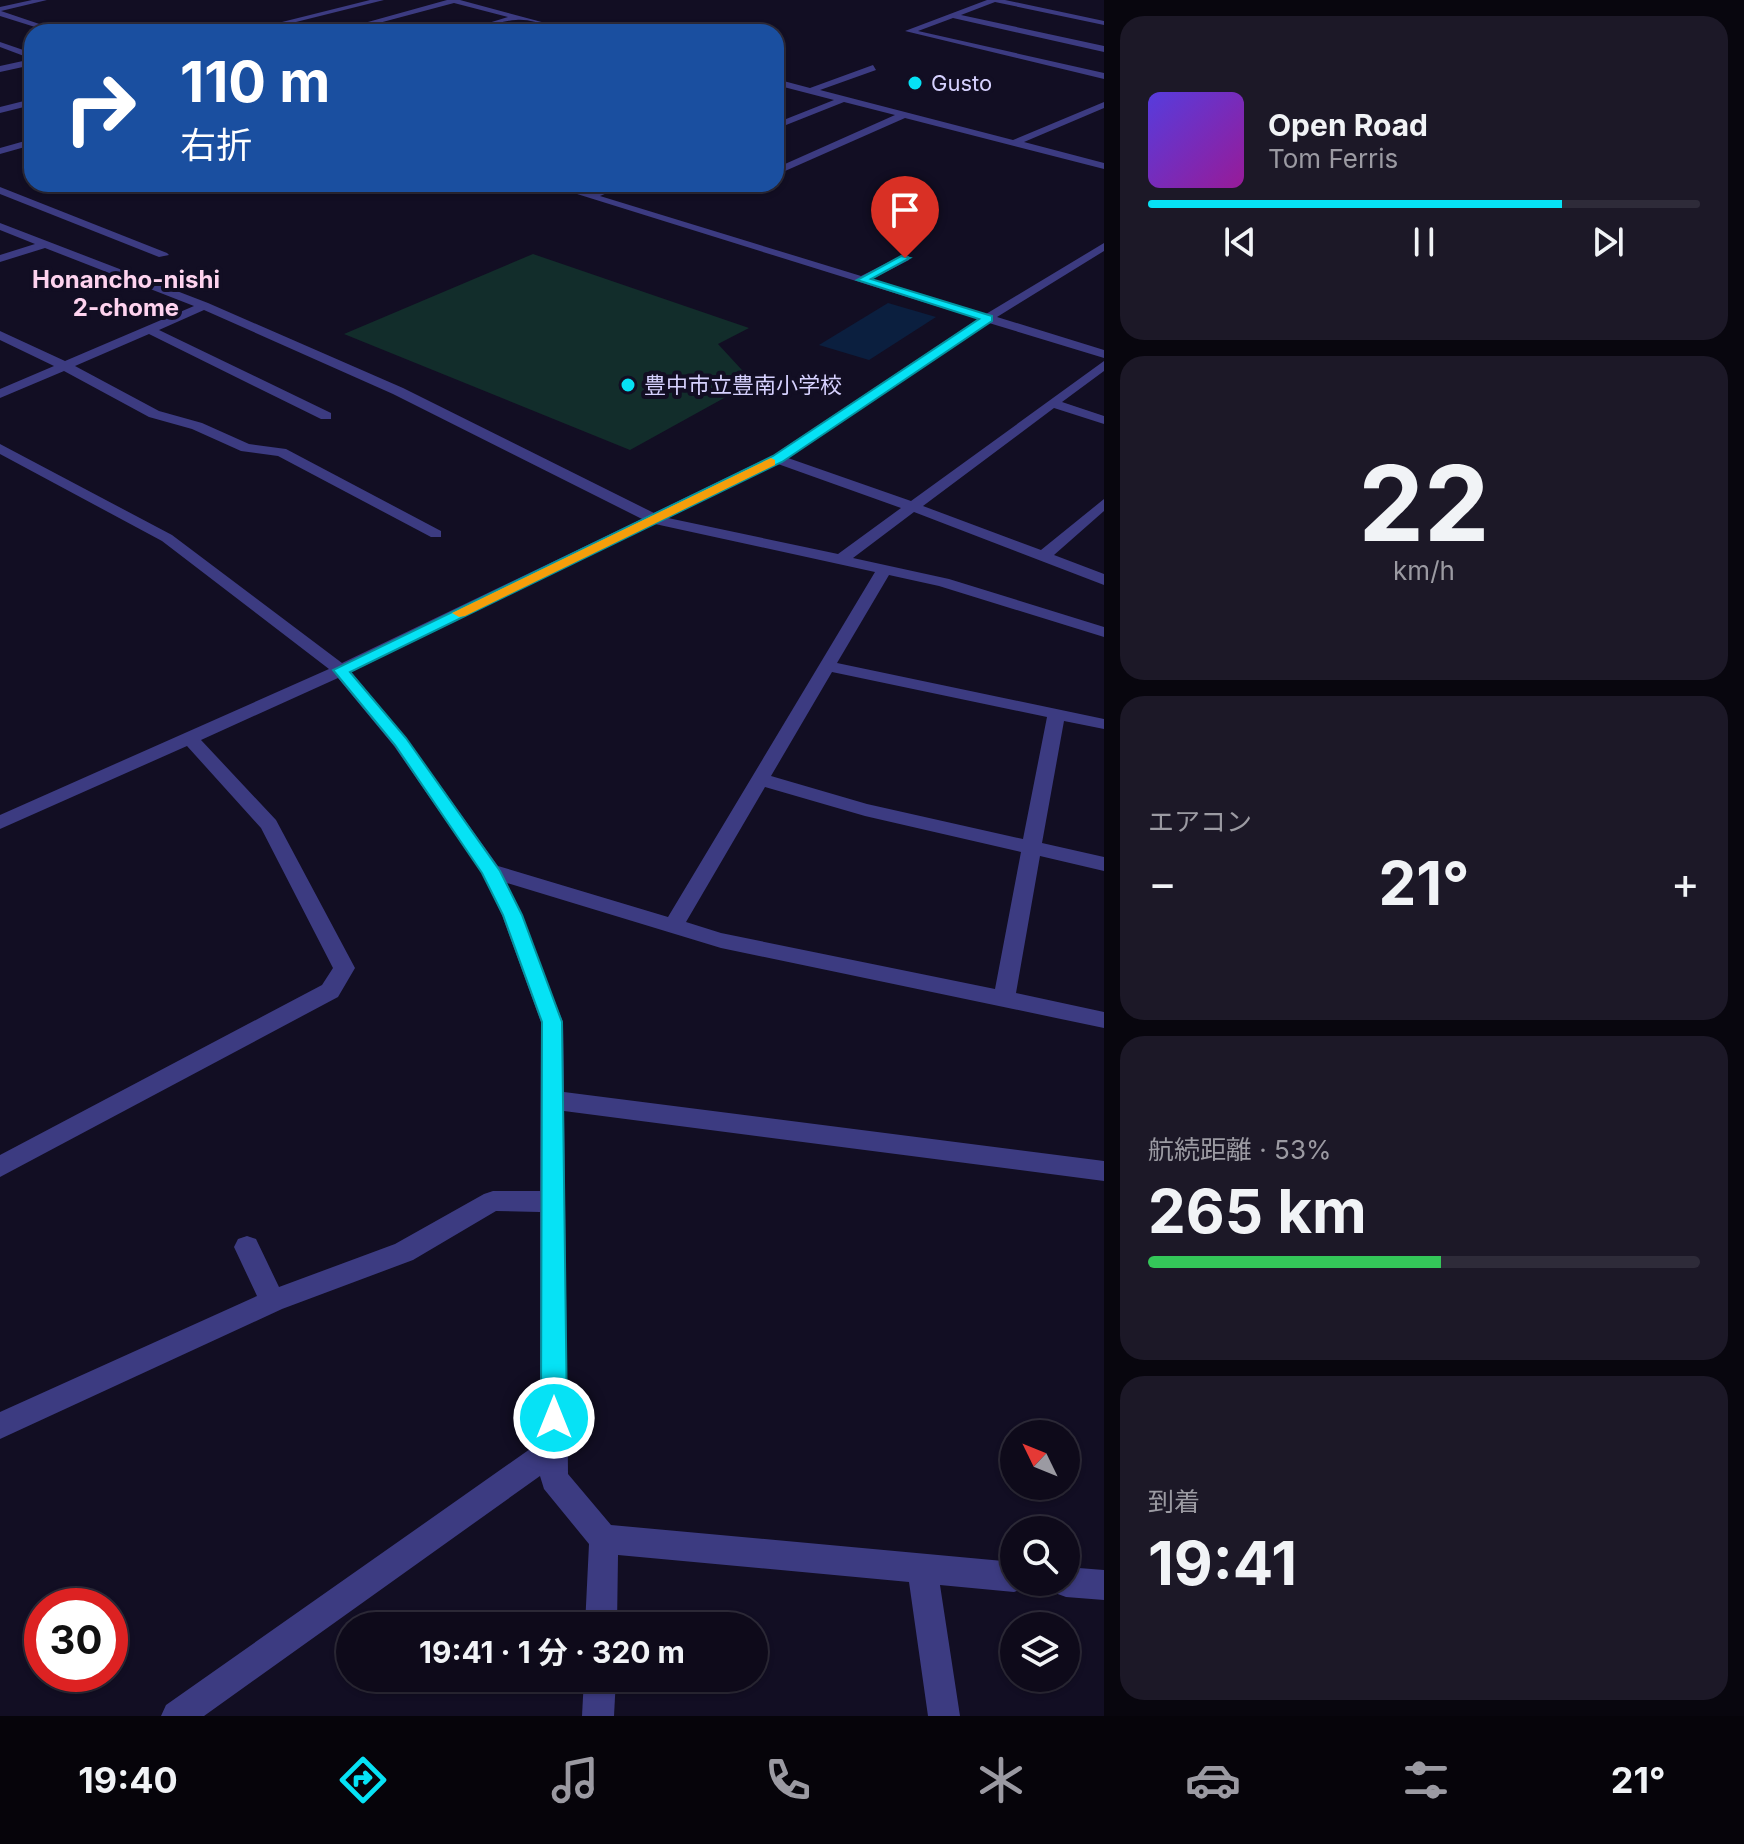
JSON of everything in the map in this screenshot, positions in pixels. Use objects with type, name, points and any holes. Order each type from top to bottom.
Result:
[{"type":"street","points":[[0,11],[43,0]]},
{"type":"street","points":[[280,24],[380,0]]},
{"type":"street","points":[[365,24],[453,0],[543,24]]},
{"type":"street","points":[[1104,23],[994,0],[909,31],[1104,76]]},
{"type":"street","points":[[0,11],[37,24]]},
{"type":"street","points":[[951,15],[1104,49]]},
{"type":"street","points":[[491,24],[515,17]]},
{"type":"street","points":[[0,44],[24,55]]},
{"type":"street","points":[[0,69],[24,62]]},
{"type":"street","points":[[810,91],[873,68]]},
{"type":"street","points":[[784,84],[1104,166]]},
{"type":"street","points":[[784,123],[844,99]]},
{"type":"street","points":[[0,110],[24,104]]},
{"type":"street","points":[[1014,143],[1102,107]]},
{"type":"street","points":[[784,168],[904,115]]},
{"type":"street","points":[[0,151],[24,144]]},
{"type":"street","points":[[0,190],[163,255]]},
{"type":"street","points":[[577,192],[1104,354]]},
{"type":"street","points":[[590,196],[601,192]]},
{"type":"street","points":[[0,226],[204,306],[398,391],[654,519],[943,582],[1104,632]]},
{"type":"street","points":[[0,259],[42,245]]},
{"type":"street","points":[[0,823],[188,736],[341,670],[777,459],[988,318],[1104,246]]},
{"type":"street","points":[[862,280],[905,258]]},
{"type":"street","points":[[0,394],[204,306]]},
{"type":"street","points":[[148,329],[326,416]]},
{"type":"street","points":[[0,335],[154,414],[197,426],[246,448],[281,452],[436,534]]},
{"type":"street","points":[[843,558],[1104,365]]},
{"type":"street","points":[[1051,403],[1104,420]]},
{"type":"street","points":[[0,448],[167,538],[341,670],[400,742],[491,871],[512,915],[552,1022],[554,1479],[604,1539],[601,1612]]},
{"type":"street","points":[[777,459],[911,506],[1104,580]]},
{"type":"street","points":[[1043,557],[1104,503]]},
{"type":"street","points":[[673,926],[885,568]]},
{"type":"street","points":[[827,666],[1104,724]]},
{"type":"street","points":[[1004,998],[1056,715]]},
{"type":"street","points":[[0,1167],[330,991],[344,968],[269,825],[188,736]]},
{"type":"street","points":[[760,779],[865,810],[1104,864]]},
{"type":"street","points":[[491,871],[721,940],[1104,1020]]},
{"type":"street","points":[[553,1100],[1104,1171]]},
{"type":"street","points":[[0,1426],[273,1301],[404,1252],[493,1201],[553,1202]]},
{"type":"street","points":[[247,1247],[273,1301]]},
{"type":"street","points":[[177,1716],[554,1449]]},
{"type":"street","points":[[604,1539],[1000,1576]]},
{"type":"street","points":[[922,1569],[944,1716]]},
{"type":"street","points":[[1080,1583],[1104,1585]]},
{"type":"street","points":[[598,1716],[599,1692]]},
{"type":"green space","points":[[533,254],[749,328],[718,344],[753,382],[630,450],[344,334]]},
{"type":"water","points":[[888,303],[936,317],[869,360],[819,345]]},
{"type":"slow traffic","points":[[459,613],[771,462]]},
{"type":"place","name":"Gusto","points":[[915,83]]},
{"type":"place","name":"豊中市立豊南小学校","points":[[628,385]]},
{"type":"district","name":"Honancho-nishi 2-chome","points":[[126,294]]},
{"type":"route","points":[[554,1418],[552,1022],[512,915],[491,871],[400,742],[341,670],[777,459],[978,328],[988,318],[862,280],[905,258]]}]
